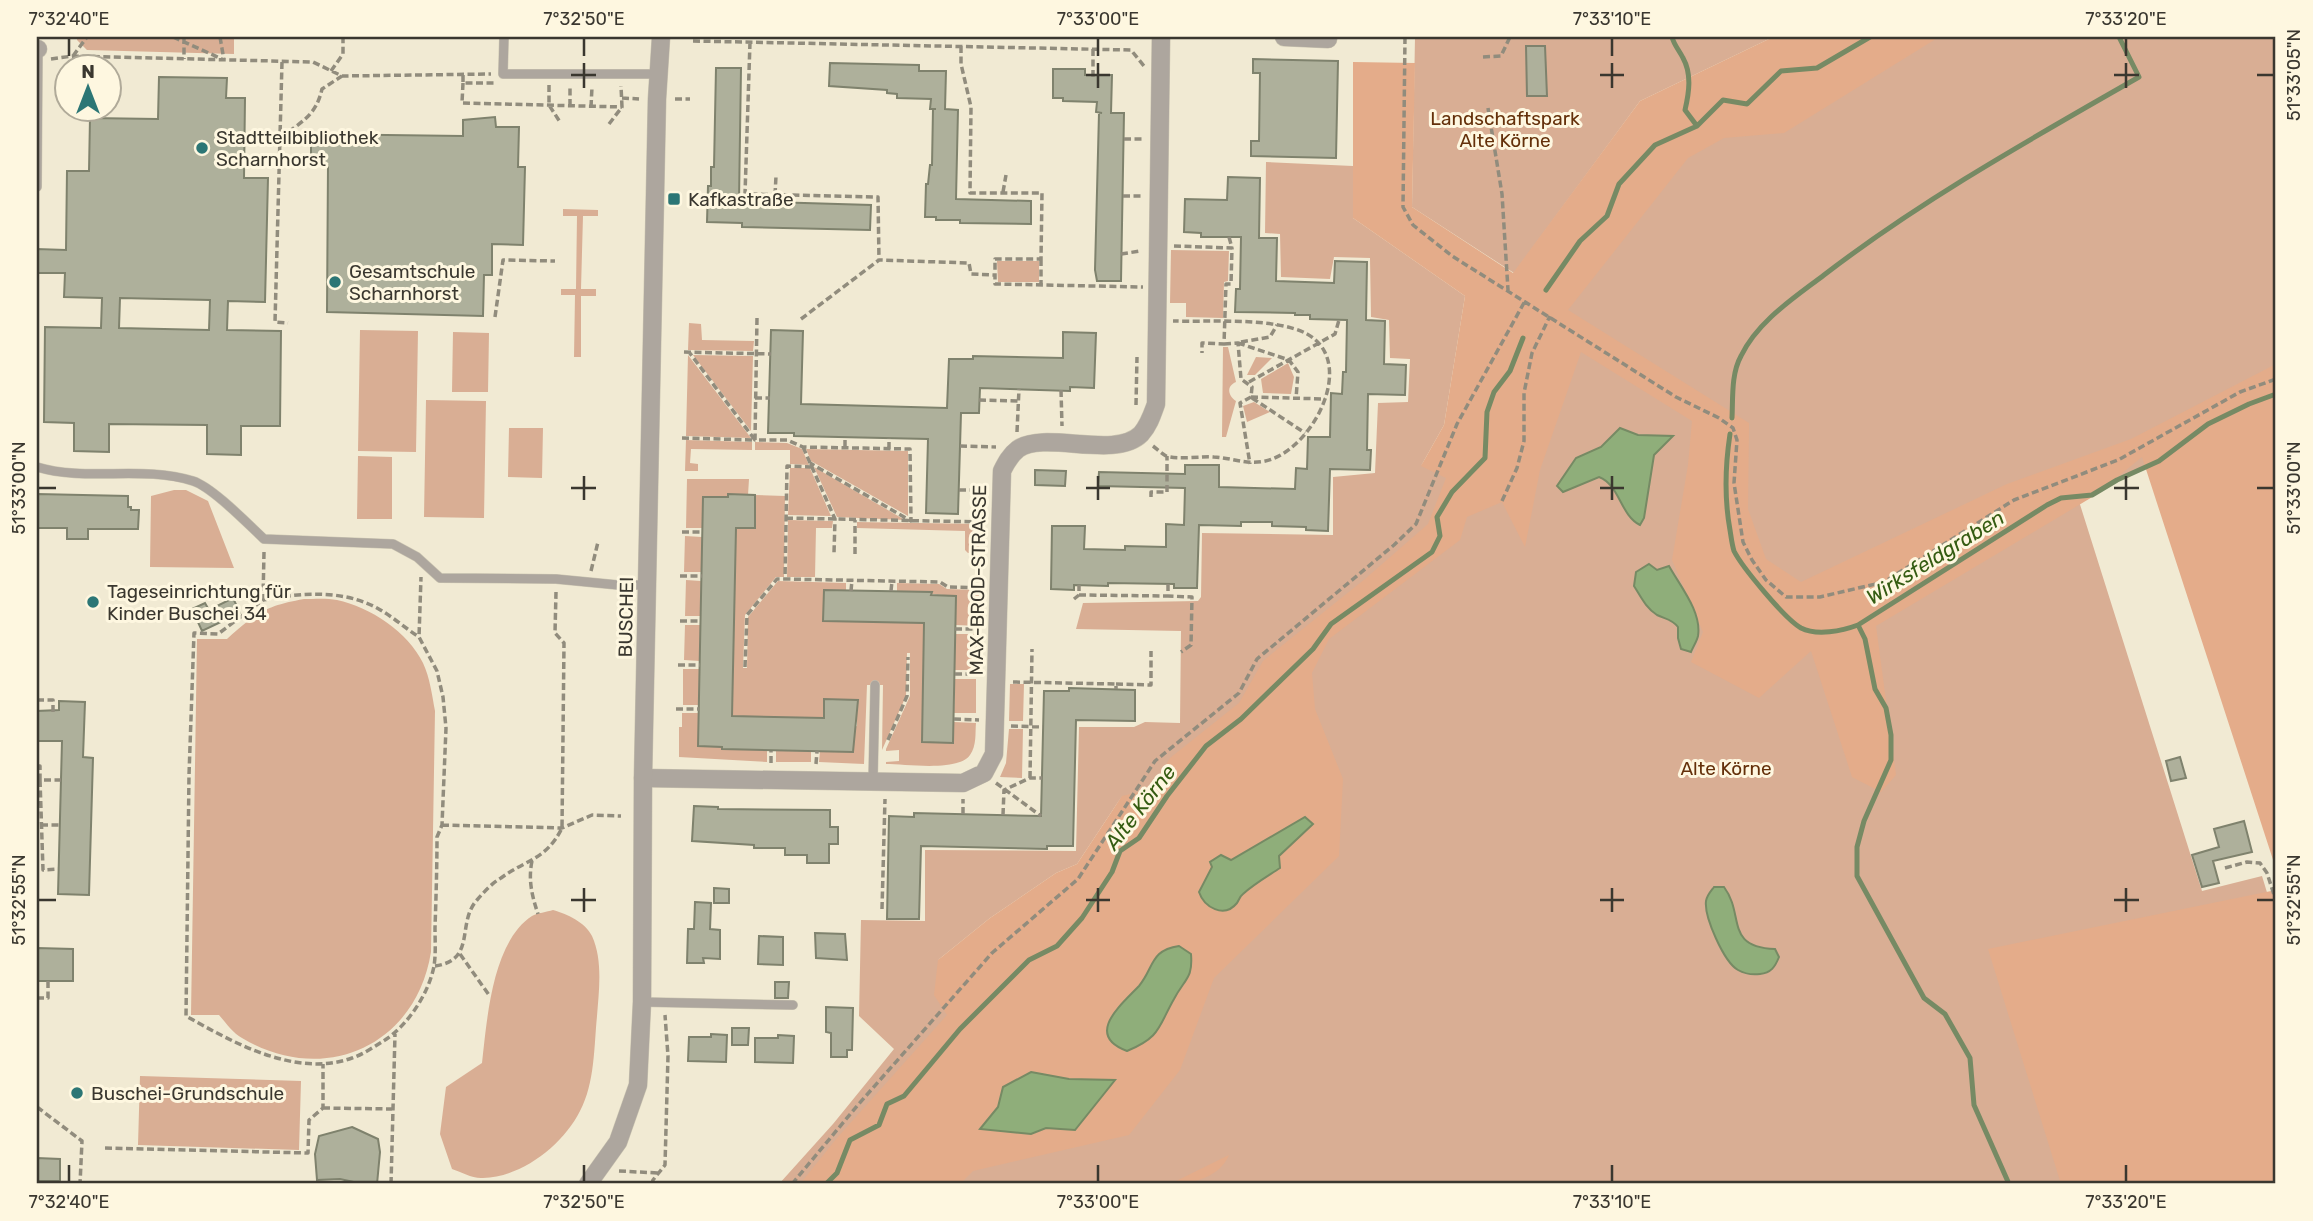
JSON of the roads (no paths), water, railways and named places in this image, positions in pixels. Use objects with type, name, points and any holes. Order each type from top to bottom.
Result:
[{"type":"street","name":"BUSCHEI","points":[[588,1184],[618,1142],[638,1085],[642,1002],[643,778],[658,74],[661,37]]},
{"type":"street","name":"MAX-BROD-STRASSE","points":[[873,780],[963,783],[984,773],[994,754],[984,726],[988,684],[992,522],[1002,471],[1009,458],[1019,448],[1034,443],[1120,443],[1139,436],[1149,423],[1156,404],[1157,321],[1148,287],[1161,37]]},
{"type":"street","points":[[1284,37],[1328,38]]},
{"type":"street","points":[[643,778],[873,780]]},
{"type":"lane","points":[[504,37],[501,79],[658,74]]},
{"type":"lane","points":[[37,187],[38,53]]},
{"type":"lane","points":[[37,467],[61,473],[155,474],[195,482],[233,509],[264,539],[393,544],[422,561],[440,578],[556,579],[648,585]]},
{"type":"lane","points":[[873,780],[875,685]]},
{"type":"lane","points":[[642,1002],[793,1005]]},
{"type":"waterway","points":[[1672,37],[1688,70],[1685,110],[1697,126]]},
{"type":"waterway","name":"Alte Körne","points":[[1546,290],[1580,241],[1607,216],[1619,184],[1655,145],[1697,126],[1723,100],[1747,104],[1781,71],[1817,68],[1870,37]]},
{"type":"waterway","name":"Wirksfeldgraben","points":[[1732,418],[1733,386],[1738,363],[1748,343],[1767,321],[1801,292],[1900,221],[1978,171],[2139,77],[2119,37]]},
{"type":"waterway","name":"Alte Körne","points":[[826,1184],[837,1173],[850,1140],[879,1125],[887,1104],[904,1096],[960,1029],[1029,960],[1057,946],[1082,918],[1112,872],[1120,851],[1139,838],[1206,746],[1241,719],[1313,649],[1331,624],[1432,552],[1440,536],[1437,517],[1452,492],[1485,458],[1487,412],[1494,392],[1510,371],[1523,338]]},
{"type":"waterway","name":"Wirksfeldgraben","points":[[1730,434],[1726,494],[1734,551],[1764,592],[1794,623],[1814,632],[1830,632],[1858,625],[2047,505],[2061,498],[2092,495],[2159,461],[2208,424],[2276,394]]},
{"type":"waterway","points":[[1858,625],[1865,639],[1875,689],[1886,708],[1891,735],[1891,760],[1864,821],[1857,847],[1857,876],[1924,998],[1945,1014],[1970,1058],[1974,1105],[2009,1184]]},
{"type":"place","name":"Stadtteilbibliothek Scharnhorst","points":[[202,148]]},
{"type":"place","name":"Kafkastraße","points":[[674,199]]},
{"type":"place","name":"Gesamtschule Scharnhorst","points":[[335,282]]},
{"type":"place","name":"Tageseinrichtung für Kinder Buschei 34","points":[[93,602]]},
{"type":"place","name":"Buschei-Grundschule","points":[[77,1093]]},
{"type":"park label","name":"Landschaftspark Alte Körne","points":[[1505,129]]}]
